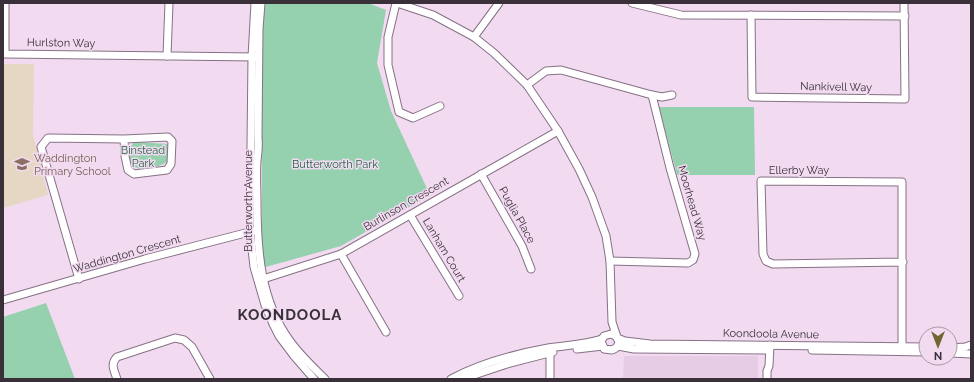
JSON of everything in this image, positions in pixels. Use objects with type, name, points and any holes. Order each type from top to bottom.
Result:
[{"type":"street","name":"Hurlston Way","points":[[5,3],[5,54],[255,57]]},
{"type":"street","points":[[167,56],[169,3]]},
{"type":"street","name":"Butterworth Avenue","points":[[255,3],[254,267],[260,280],[265,305],[279,336],[294,356],[314,377],[325,379]]},
{"type":"street","name":"Butterworth Avenue","points":[[255,57],[261,3]]},
{"type":"street","points":[[440,106],[413,118],[400,112],[388,66],[388,37],[396,3],[433,15],[474,37],[494,53],[527,85],[558,131],[579,169],[592,197],[606,236],[610,261],[612,322],[617,337],[618,346],[614,350],[609,351],[602,343]]},
{"type":"street","points":[[474,37],[499,3]]},
{"type":"street","points":[[632,3],[681,15],[905,16]]},
{"type":"street","name":"Nankivell Way","points":[[751,15],[752,97],[905,100],[904,3]]},
{"type":"street","points":[[527,85],[546,71],[561,70],[652,95],[662,97],[672,95]]},
{"type":"street","name":"Moorhead Way","points":[[610,261],[688,263],[693,260],[695,254],[670,168],[652,95]]},
{"type":"street","name":"Burlinson Crescent","points":[[260,280],[341,254],[558,131]]},
{"type":"street","points":[[79,279],[41,147],[48,138],[124,139],[168,137],[172,141],[171,164],[167,170],[134,174],[128,170],[124,139]]},
{"type":"street","name":"Puglia Place","points":[[481,174],[522,246],[531,269]]},
{"type":"street","name":"Ellerby Way","points":[[902,349],[903,262],[902,182],[761,181],[762,254],[766,261],[773,264],[903,262]]},
{"type":"street","name":"Lanham Court","points":[[410,215],[459,296]]},
{"type":"street","name":"Waddington Crescent","points":[[3,300],[145,259],[254,231]]},
{"type":"street","points":[[341,254],[386,332]]},
{"type":"street","points":[[451,379],[504,358],[602,343],[608,334],[612,322]]},
{"type":"street","points":[[608,334],[617,337]]},
{"type":"street","name":"Koondoola Avenue","points":[[617,337],[625,341],[650,344],[767,348]]},
{"type":"street","points":[[117,379],[112,365],[117,357],[175,338],[184,340],[192,347],[210,379]]},
{"type":"street","name":"Koondoola Avenue","points":[[618,346],[634,349],[902,349],[918,348]]},
{"type":"street","points":[[958,347],[971,346]]},
{"type":"street","points":[[767,348],[765,366],[767,371],[767,379]]},
{"type":"street","name":"Koondoola Avenue","points":[[902,349],[918,351]]},
{"type":"street","points":[[462,379],[550,350]]},
{"type":"street","points":[[550,350],[550,379]]},
{"type":"street","points":[[958,353],[971,354]]},
{"type":"shaded area","name":"Waddington Primary School","points":[[3,64],[34,64],[33,134],[48,195],[3,208]]},
{"type":"shaded area","points":[[624,356],[758,356],[758,379],[623,379]]},
{"type":"green space","name":"Butterworth Park","points":[[262,3],[368,3],[386,10],[377,63],[391,111],[430,195],[341,246],[262,268]]},
{"type":"green space","points":[[659,107],[754,107],[755,175],[677,175]]},
{"type":"green space","name":"Binstead Park","points":[[135,142],[169,144],[170,151],[167,162],[158,166],[143,169],[135,167],[128,159],[128,152],[129,148]]},
{"type":"green space","points":[[46,303],[75,379],[3,379],[3,317]]},
{"type":"place","name":"Waddington Primary School","points":[[22,164]]},
{"type":"district","name":"KOONDOOLA","points":[[290,315]]}]
